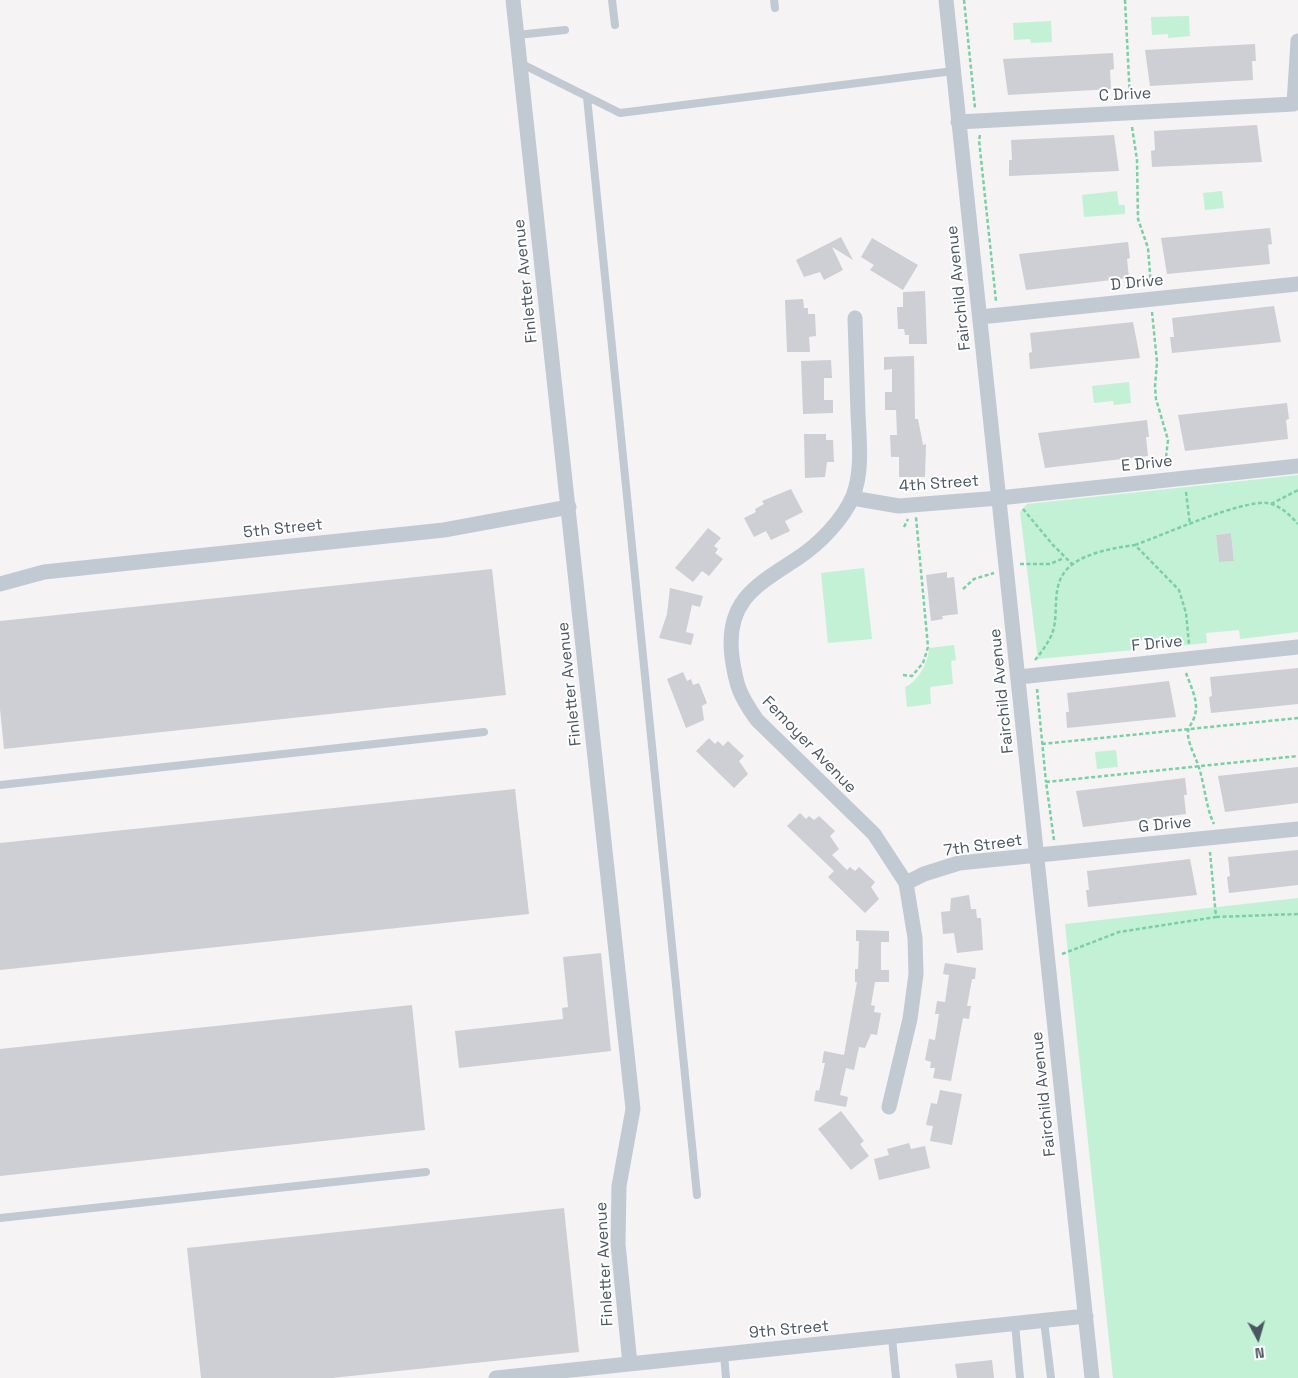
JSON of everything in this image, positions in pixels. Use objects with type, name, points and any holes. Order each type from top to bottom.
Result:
[{"type":"street","name":"Finletter Avenue","points":[[513,0],[633,1109],[618,1186],[618,1244],[630,1364]]},
{"type":"street","name":"Fairchild Avenue","points":[[946,0],[1092,1378]]},
{"type":"street","name":"C Drive","points":[[958,122],[1294,104],[1298,41]]},
{"type":"street","name":"D Drive","points":[[980,317],[1298,284]]},
{"type":"street","name":"Femoyer Avenue","points":[[855,318],[860,454],[852,498],[838,521],[800,557],[758,583],[737,610],[730,642],[734,677],[741,698],[757,720],[874,834],[906,883],[915,938],[916,974],[910,1019],[888,1107]]},
{"type":"street","name":"E Drive","points":[[999,498],[1298,466]]},
{"type":"street","name":"4th Street","points":[[852,498],[899,506],[999,498]]},
{"type":"street","name":"5th Street","points":[[0,584],[44,572],[444,530],[569,507]]},
{"type":"street","name":"F Drive","points":[[1019,677],[1298,647]]},
{"type":"street","name":"G Drive","points":[[1037,856],[1298,829]]},
{"type":"street","name":"7th Street","points":[[906,883],[924,874],[959,863],[1037,856]]},
{"type":"street","name":"9th Street","points":[[496,1378],[892,1338],[1086,1316]]},
{"type":"lane","points":[[612,0],[614,25]]},
{"type":"lane","points":[[517,35],[565,30]]},
{"type":"lane","points":[[519,62],[620,113],[953,71]]},
{"type":"lane","points":[[587,97],[697,1196]]},
{"type":"lane","points":[[0,785],[484,732]]},
{"type":"lane","points":[[0,1218],[426,1172]]},
{"type":"lane","points":[[1044,1320],[1051,1378]]},
{"type":"lane","points":[[1015,1324],[1020,1378]]},
{"type":"lane","points":[[892,1338],[896,1378]]},
{"type":"lane","points":[[724,1354],[726,1378]]},
{"type":"path","points":[[964,0],[977,112]]},
{"type":"path","points":[[1125,0],[1131,113],[1137,160],[1138,219],[1150,260],[1152,334],[1157,362],[1155,386],[1168,440],[1163,480]]},
{"type":"path","points":[[983,132],[979,140],[996,301],[1001,305]]},
{"type":"path","points":[[1184,478],[1190,525]]},
{"type":"path","points":[[1035,660],[1052,634],[1059,582],[1062,575],[1073,565],[1110,549],[1135,545],[1250,505],[1271,504],[1298,490]]},
{"type":"path","points":[[1271,504],[1284,511],[1298,524]]},
{"type":"path","points":[[1020,506],[1064,558],[1073,565]]},
{"type":"path","points":[[903,675],[912,676],[918,672],[928,647],[916,517]]},
{"type":"path","points":[[1135,545],[1179,590],[1186,613],[1187,659],[1196,708],[1188,729],[1189,744],[1199,767],[1213,838],[1216,917]]},
{"type":"path","points":[[963,589],[974,579],[1022,563],[1050,564],[1064,558]]},
{"type":"path","points":[[1038,685],[1042,744],[1052,834],[1054,840],[1059,842]]},
{"type":"path","points":[[1042,744],[1298,718]]},
{"type":"path","points":[[1046,782],[1298,756]]},
{"type":"path","points":[[1047,956],[1072,952],[1119,932],[1216,917],[1298,914]]},
{"type":"green space","points":[[1189,16],[1190,36],[1168,38],[1168,34],[1152,35],[1151,17]]},
{"type":"green space","points":[[1051,21],[1052,42],[1031,43],[1030,39],[1014,40],[1013,23]]},
{"type":"green space","points":[[1117,191],[1119,205],[1125,205],[1125,214],[1084,217],[1082,195]]},
{"type":"green space","points":[[1222,191],[1224,208],[1205,210],[1203,193]]},
{"type":"green space","points":[[1129,382],[1131,403],[1114,405],[1113,401],[1094,403],[1092,386]]},
{"type":"green space","points":[[1298,475],[1298,632],[1240,639],[1239,630],[1206,633],[1207,643],[1168,647],[1167,638],[1133,641],[1134,650],[1038,659],[1020,512],[1027,504]],"holes":[[[1231,533],[1234,560],[1219,562],[1216,535]]]},
{"type":"green space","points":[[864,568],[872,639],[828,643],[821,573]]},
{"type":"green space","points":[[954,645],[956,660],[951,661],[953,684],[930,687],[931,704],[907,707],[905,687],[914,681],[922,670],[929,653],[929,648]]},
{"type":"green space","points":[[1116,750],[1118,767],[1097,769],[1095,752]]},
{"type":"green space","points":[[1298,898],[1298,1378],[1113,1378],[1065,924]]},
{"type":"building","points":[[1255,44],[1256,61],[1252,61],[1253,80],[1150,86],[1145,50]]},
{"type":"building","points":[[1113,53],[1114,69],[1110,70],[1111,89],[1008,95],[1003,59]]},
{"type":"building","points":[[1257,125],[1262,162],[1152,167],[1151,151],[1155,150],[1154,131]]},
{"type":"building","points":[[1114,135],[1119,171],[1009,176],[1009,160],[1012,160],[1011,140]]},
{"type":"building","points":[[1270,228],[1272,244],[1268,245],[1270,264],[1167,274],[1161,238]]},
{"type":"building","points":[[841,237],[853,260],[832,247],[843,270],[824,280],[820,272],[804,277],[796,260]]},
{"type":"building","points":[[872,238],[918,265],[903,290],[870,270],[874,265],[861,257]]},
{"type":"building","points":[[1128,242],[1130,258],[1127,259],[1129,278],[1026,290],[1019,254]]},
{"type":"building","points":[[925,291],[927,344],[909,344],[909,335],[905,335],[904,329],[898,329],[897,307],[903,307],[903,292]]},
{"type":"building","points":[[803,299],[804,308],[808,308],[808,314],[815,314],[816,336],[809,337],[810,352],[787,352],[785,300]]},
{"type":"building","points":[[1274,306],[1281,342],[1172,353],[1170,337],[1174,337],[1172,318]]},
{"type":"building","points":[[1133,322],[1140,358],[1030,369],[1029,353],[1032,352],[1030,333]]},
{"type":"building","points":[[914,356],[915,419],[918,419],[923,445],[926,444],[925,477],[899,477],[899,457],[891,457],[890,435],[897,435],[896,410],[885,410],[885,392],[892,392],[892,369],[884,370],[884,357]]},
{"type":"building","points":[[831,360],[832,378],[824,378],[824,400],[833,400],[833,413],[803,414],[801,361]]},
{"type":"building","points":[[1287,403],[1289,419],[1286,420],[1288,439],[1185,451],[1178,415]]},
{"type":"building","points":[[1147,420],[1149,437],[1146,437],[1148,456],[1045,468],[1038,433]]},
{"type":"building","points":[[804,434],[826,434],[826,440],[833,440],[834,462],[827,462],[825,477],[805,478]]},
{"type":"building","points":[[791,489],[803,512],[785,521],[790,531],[771,540],[766,531],[754,537],[744,518],[756,512],[755,509],[764,504],[762,501]]},
{"type":"building","points":[[708,528],[721,538],[714,546],[718,549],[715,553],[723,559],[709,576],[702,571],[693,582],[675,568]]},
{"type":"building","points":[[1231,533],[1234,561],[1219,562],[1216,535]]},
{"type":"building","points":[[492,569],[506,695],[4,749],[0,709],[0,621]]},
{"type":"building","points":[[947,572],[947,578],[954,577],[958,614],[942,616],[943,619],[931,621],[926,575]]},
{"type":"building","points":[[670,588],[703,596],[700,607],[692,605],[686,632],[694,634],[691,645],[659,638],[667,614]]},
{"type":"building","points":[[1298,668],[1298,704],[1211,713],[1209,697],[1212,696],[1210,677]]},
{"type":"building","points":[[683,672],[687,681],[691,679],[693,685],[699,683],[707,703],[702,706],[704,720],[686,728],[667,679]]},
{"type":"building","points":[[1169,681],[1176,717],[1067,728],[1066,712],[1069,712],[1067,693]]},
{"type":"building","points":[[709,738],[715,744],[718,741],[723,746],[728,741],[744,756],[739,761],[748,774],[734,788],[696,751]]},
{"type":"building","points":[[1298,767],[1298,803],[1225,812],[1218,776]]},
{"type":"building","points":[[1185,778],[1187,795],[1184,795],[1186,814],[1083,827],[1076,791]]},
{"type":"building","points":[[515,789],[529,914],[0,970],[0,843]]},
{"type":"building","points":[[800,813],[806,819],[809,816],[814,820],[819,816],[835,831],[830,836],[839,849],[832,855],[847,870],[850,867],[855,871],[859,867],[875,882],[871,887],[879,899],[865,913],[828,877],[834,871],[787,826]]},
{"type":"building","points":[[1298,850],[1298,885],[1229,893],[1227,877],[1230,876],[1228,857]]},
{"type":"building","points":[[1190,859],[1197,895],[1088,907],[1086,890],[1089,890],[1087,871]]},
{"type":"building","points":[[969,895],[971,909],[976,909],[977,918],[981,918],[983,950],[957,953],[954,933],[943,934],[941,912],[950,911],[951,898]]},
{"type":"building","points":[[856,930],[889,931],[889,942],[881,942],[881,970],[889,970],[889,982],[875,982],[871,1005],[875,1006],[874,1012],[881,1013],[877,1035],[871,1034],[865,1048],[859,1047],[854,1070],[846,1068],[840,1095],[848,1097],[846,1107],[814,1101],[816,1090],[819,1091],[825,1063],[822,1063],[824,1051],[844,1055],[857,982],[855,982],[855,969],[858,969],[859,941],[856,941]]},
{"type":"building","points":[[601,953],[611,1051],[459,1068],[455,1031],[563,1019],[562,1008],[568,1007],[563,957]]},
{"type":"building","points":[[945,963],[976,968],[975,979],[972,979],[967,1006],[971,1006],[969,1019],[963,1018],[951,1081],[933,1078],[935,1068],[930,1068],[931,1062],[925,1060],[929,1039],[935,1040],[939,1014],[935,1014],[937,1001],[945,1002],[949,975],[943,974]]},
{"type":"building","points":[[412,1005],[425,1130],[0,1176],[0,1049]]},
{"type":"building","points":[[940,1090],[962,1094],[952,1145],[930,1141],[933,1126],[926,1125],[931,1103],[937,1104]]},
{"type":"building","points":[[841,1111],[864,1141],[860,1144],[869,1156],[851,1170],[818,1129]]},
{"type":"building","points":[[909,1143],[911,1149],[925,1146],[930,1168],[879,1180],[874,1159],[889,1155],[887,1149]]},
{"type":"building","points":[[564,1208],[579,1352],[332,1378],[201,1378],[187,1248]]},
{"type":"building","points":[[992,1360],[994,1378],[957,1378],[955,1364]]}]
